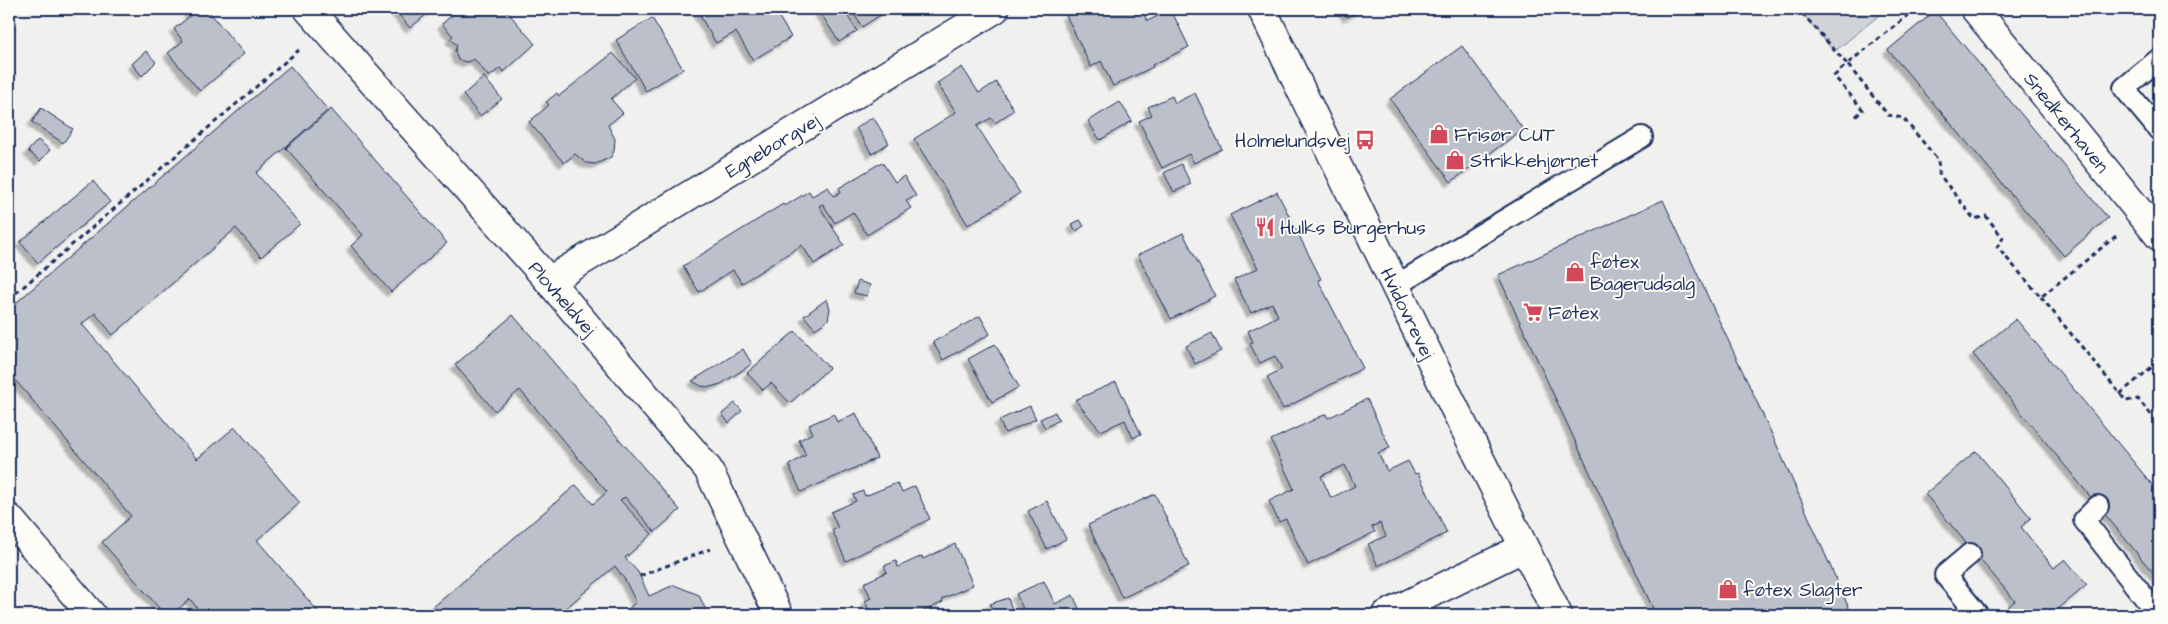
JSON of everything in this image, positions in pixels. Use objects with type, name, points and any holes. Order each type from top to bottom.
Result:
[{"type":"street","name":"Egneborgvej","points":[[549,281],[995,9]]},
{"type":"street","name":"Hvidovrevej","points":[[1262,9],[1395,286],[1523,548],[1558,615]]},
{"type":"street","name":"Snedkerhaven","points":[[1975,9],[2159,236]]},
{"type":"street","name":"Plovheldvej","points":[[317,18],[549,281],[708,468],[778,615]]},
{"type":"street","points":[[9,518],[92,615]]},
{"type":"street","points":[[1386,615],[1523,548]]},
{"type":"lane","points":[[2159,59],[2124,88],[2159,130]]},
{"type":"lane","points":[[1395,286],[1642,137]]},
{"type":"lane","points":[[2098,506],[2084,520],[2158,615]]},
{"type":"lane","points":[[1970,554],[1945,575],[1978,615]]},
{"type":"path","points":[[1854,118],[1863,110],[1834,76],[1846,64],[1916,9]]},
{"type":"path","points":[[1802,13],[1888,114],[1903,118],[1938,160],[1939,174],[1974,219],[1986,216],[2003,238],[1997,246],[2126,401],[2138,399],[2159,424]]},
{"type":"path","points":[[9,298],[317,18]]},
{"type":"path","points":[[2041,297],[2142,215]]},
{"type":"path","points":[[2120,394],[2159,361]]},
{"type":"path","points":[[640,576],[741,537]]},
{"type":"shaded area","points":[[1799,9],[1887,9],[1834,52]]},
{"type":"building","points":[[186,9],[207,9],[244,54],[200,91],[168,53],[183,41],[174,29],[191,15]]},
{"type":"building","points":[[396,9],[433,9],[410,28]]},
{"type":"building","points":[[459,9],[505,9],[535,44],[504,72],[500,68],[489,77],[474,59],[467,62],[458,60],[455,51],[457,45],[450,39],[453,36],[442,24]]},
{"type":"building","points":[[696,9],[774,9],[791,37],[753,60],[736,32],[716,43]]},
{"type":"building","points":[[818,9],[851,9],[845,12],[857,31],[839,42]]},
{"type":"building","points":[[851,9],[887,9],[888,10],[862,27]]},
{"type":"building","points":[[1078,9],[1142,9],[1147,21],[1171,10],[1189,47],[1113,86],[1101,61],[1091,67],[1066,15]]},
{"type":"building","points":[[1343,9],[1365,9],[1347,17]]},
{"type":"building","points":[[1935,11],[2108,218],[2064,256],[1888,50]]},
{"type":"building","points":[[652,18],[683,69],[646,91],[616,40]]},
{"type":"building","points":[[1462,46],[1523,129],[1451,182],[1390,99]]},
{"type":"building","points":[[146,51],[156,62],[142,76],[132,64]]},
{"type":"building","points":[[613,53],[635,78],[611,99],[623,113],[608,125],[615,139],[614,151],[611,157],[596,164],[586,163],[575,154],[564,163],[529,122],[549,105],[546,102],[557,93],[559,96]]},
{"type":"building","points":[[290,66],[328,110],[256,173],[300,224],[261,257],[236,228],[113,335],[95,313],[82,324],[197,459],[235,427],[300,503],[257,540],[321,615],[200,615],[202,614],[190,599],[171,615],[165,615],[102,542],[131,516],[16,381],[9,388],[9,309]]},
{"type":"building","points":[[962,67],[979,93],[996,82],[1014,110],[995,123],[991,118],[977,126],[1020,193],[968,225],[914,139],[956,112],[937,83]]},
{"type":"building","points":[[484,77],[502,99],[480,116],[463,95]]},
{"type":"building","points":[[1195,93],[1222,149],[1194,163],[1189,154],[1162,168],[1139,121],[1152,115],[1148,107],[1172,96],[1175,103]]},
{"type":"building","points":[[2159,96],[2159,109],[2153,101]]},
{"type":"building","points":[[1120,102],[1132,121],[1100,140],[1088,121]]},
{"type":"building","points":[[41,108],[73,129],[63,143],[32,122]]},
{"type":"building","points":[[331,109],[447,243],[391,292],[351,246],[363,235],[286,148]]},
{"type":"building","points":[[873,117],[889,143],[872,154],[856,128]]},
{"type":"building","points":[[38,140],[50,150],[40,161],[28,151]]},
{"type":"building","points":[[882,162],[895,182],[904,176],[916,196],[906,201],[911,208],[867,235],[853,212],[835,223],[823,204],[819,206],[844,245],[814,264],[802,245],[742,283],[733,270],[699,292],[683,266],[783,204],[785,206],[809,191],[812,196],[828,187],[834,196],[841,192],[839,188]]},
{"type":"building","points":[[1181,164],[1191,184],[1174,192],[1164,173]]},
{"type":"building","points":[[93,181],[110,202],[38,263],[20,242]]},
{"type":"building","points":[[1277,192],[1321,279],[1318,280],[1363,368],[1283,409],[1267,377],[1282,369],[1275,356],[1260,363],[1250,344],[1253,342],[1248,331],[1278,316],[1272,303],[1251,313],[1234,280],[1258,268],[1230,215]]},
{"type":"building","points":[[1663,200],[1775,441],[1852,615],[1656,615],[1498,275]]},
{"type":"building","points":[[1080,220],[1084,226],[1076,231],[1072,224]]},
{"type":"building","points":[[1183,233],[1215,296],[1171,319],[1138,255]]},
{"type":"building","points":[[858,281],[870,285],[867,296],[854,293]]},
{"type":"building","points":[[827,299],[830,309],[828,320],[815,329],[804,316]]},
{"type":"building","points":[[513,315],[680,510],[655,532],[625,497],[620,500],[652,534],[625,558],[638,572],[649,596],[674,585],[699,595],[708,615],[622,615],[636,602],[625,580],[615,566],[558,615],[424,615],[576,485],[593,504],[607,492],[520,390],[495,411],[455,365]]},
{"type":"building","points":[[980,316],[990,334],[943,360],[933,342]]},
{"type":"building","points":[[2016,319],[2159,493],[2159,580],[1973,354]]},
{"type":"building","points":[[795,331],[829,368],[790,403],[771,383],[763,390],[747,373]]},
{"type":"building","points":[[1212,333],[1221,351],[1195,364],[1186,346]]},
{"type":"building","points":[[995,344],[1019,387],[992,402],[968,359]]},
{"type":"building","points":[[743,349],[752,364],[721,384],[710,387],[701,386],[692,381]]},
{"type":"building","points":[[1116,382],[1141,434],[1133,438],[1125,420],[1101,431],[1075,400]]},
{"type":"building","points":[[1367,399],[1390,448],[1378,453],[1387,471],[1408,461],[1415,474],[1418,473],[1447,533],[1378,566],[1368,544],[1386,536],[1380,523],[1372,527],[1375,532],[1308,565],[1286,519],[1279,522],[1269,501],[1294,489],[1271,440],[1326,414],[1328,418]],"holes":[[[1345,465],[1355,486],[1331,498],[1321,476]]]},
{"type":"building","points":[[735,403],[742,411],[729,423],[722,414]]},
{"type":"building","points":[[1030,406],[1036,419],[1005,433],[999,420]]},
{"type":"building","points":[[1055,412],[1059,420],[1045,428],[1040,419]]},
{"type":"building","points":[[856,413],[877,458],[801,492],[789,465],[806,455],[799,440],[813,433],[809,425],[834,414],[837,422]]},
{"type":"building","points":[[1976,451],[2031,518],[2021,527],[2054,568],[2065,559],[2087,585],[2051,615],[2009,615],[2004,610],[2015,601],[1925,494]]},
{"type":"building","points":[[897,483],[902,492],[915,486],[930,519],[846,561],[832,530],[838,528],[831,512],[856,501],[853,495],[863,491],[865,496]]},
{"type":"building","points":[[1155,494],[1189,566],[1122,598],[1088,525]]},
{"type":"building","points":[[1047,501],[1066,539],[1047,549],[1028,511]]},
{"type":"building","points":[[955,544],[973,585],[942,599],[943,602],[916,615],[871,615],[865,601],[871,598],[864,583],[887,572],[884,566],[896,561],[898,567],[922,556],[923,559]]},
{"type":"building","points":[[1044,581],[1055,604],[1073,595],[1082,615],[1026,615],[1016,594]]},
{"type":"building","points":[[1008,598],[1014,615],[994,615],[990,604]]},
{"type":"place","name":"Frisør CUT","points":[[1439,134]]},
{"type":"place","name":"Holmelundsvej","points":[[1365,140]]},
{"type":"place","name":"Strikkehjørnet","points":[[1455,160]]},
{"type":"place","name":"Hulks Burgerhus","points":[[1265,227]]},
{"type":"place","name":"føtex Bagerudsalg","points":[[1575,272]]},
{"type":"place","name":"Føtex","points":[[1533,312]]},
{"type":"place","name":"føtex Slagter","points":[[1728,589]]}]
